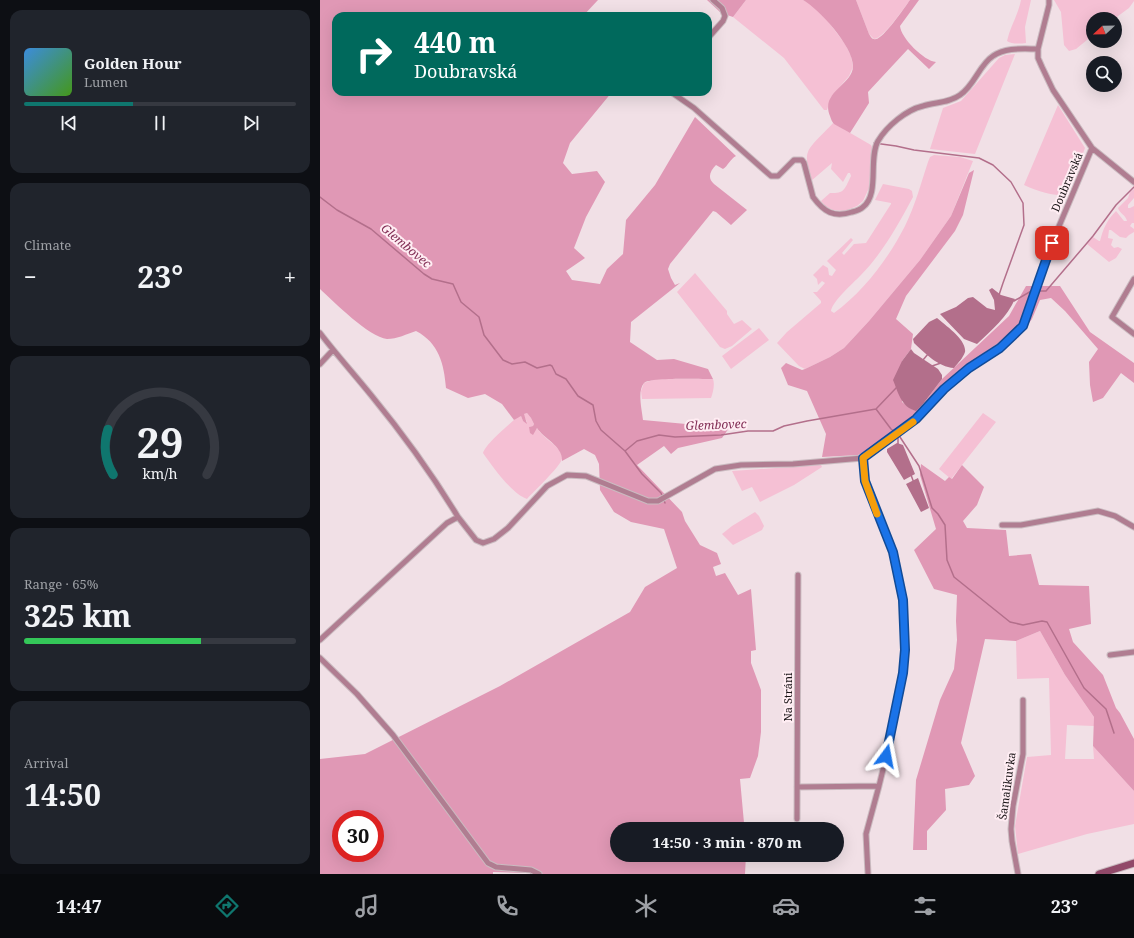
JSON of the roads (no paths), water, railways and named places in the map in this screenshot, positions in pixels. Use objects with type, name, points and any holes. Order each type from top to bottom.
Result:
[{"type":"main road","points":[[1099,874],[1134,862]]},
{"type":"street","points":[[712,33],[723,21],[725,16],[722,8],[714,0]]},
{"type":"street","points":[[1049,0],[1038,49],[1038,58],[1042,67],[1053,90],[1092,148],[1134,182]]},
{"type":"street","points":[[677,96],[694,108],[771,176],[778,176],[794,160],[802,160],[813,197],[825,210],[836,215],[843,215],[864,207],[869,199],[872,189],[876,147],[879,140],[897,120],[912,110],[922,106],[945,102],[958,96],[969,87],[983,66],[993,56],[1012,50],[1038,49]]},
{"type":"street","name":"Doubravská","points":[[863,458],[916,419],[944,389],[969,368],[1000,348],[1023,326],[1046,257],[1092,148]]},
{"type":"street","points":[[1134,279],[1112,317],[1134,334]]},
{"type":"street","points":[[320,334],[371,395],[434,477],[458,517],[476,540],[483,543],[494,539],[508,528],[547,486],[567,475],[586,476],[648,501],[658,501],[715,469],[741,465],[793,464],[863,458],[865,481],[893,552],[903,600],[905,650],[903,673],[880,786],[866,834],[868,874]]},
{"type":"street","points":[[320,364],[333,350]]},
{"type":"street","points":[[1002,525],[1021,525],[1098,511],[1115,516],[1134,527]]},
{"type":"street","points":[[320,640],[447,523],[458,517]]},
{"type":"street","name":"Na Stráni","points":[[797,819],[798,575]]},
{"type":"street","points":[[1110,654],[1134,652]]},
{"type":"street","points":[[320,658],[357,694],[393,735],[488,863],[496,867],[531,870],[539,874]]},
{"type":"street","name":"Šamalikuvka","points":[[1018,874],[1011,830],[1013,806],[1023,754],[1023,700]]},
{"type":"street","points":[[797,787],[880,786]]},
{"type":"waterway","points":[[874,143],[914,150],[979,158],[993,165],[1011,182],[1023,203],[1024,225],[999,295]]},
{"type":"waterway","name":"Glembovec","points":[[1037,291],[1046,291],[1093,236],[1116,205],[1134,187]]},
{"type":"waterway","name":"Glembovec","points":[[320,197],[337,210],[371,229],[424,274],[432,279],[453,284],[461,302],[479,317],[484,335],[503,360],[512,364],[525,362],[537,368],[550,365],[552,366],[556,374],[566,379],[578,396],[593,405],[596,421],[601,430],[625,451],[637,441],[659,435],[675,437],[721,435],[748,431],[773,431],[784,426],[807,421],[876,409],[897,387]]},
{"type":"waterway","name":"Glembovec","points":[[1014,301],[1033,290]]},
{"type":"waterway","points":[[923,360],[928,354]]},
{"type":"waterway","name":"Glembovec","points":[[932,366],[941,363]]},
{"type":"waterway","points":[[876,409],[895,432]]},
{"type":"waterway","points":[[898,434],[919,466],[932,508],[945,525],[947,560],[954,577],[1010,622],[1023,625],[1042,621],[1047,622],[1084,688],[1106,709],[1114,733]]},
{"type":"waterway","points":[[898,434],[898,444]]},
{"type":"waterway","points":[[625,451],[642,474],[661,493],[665,503]]},
{"type":"waterway","points":[[911,475],[914,483]]}]
